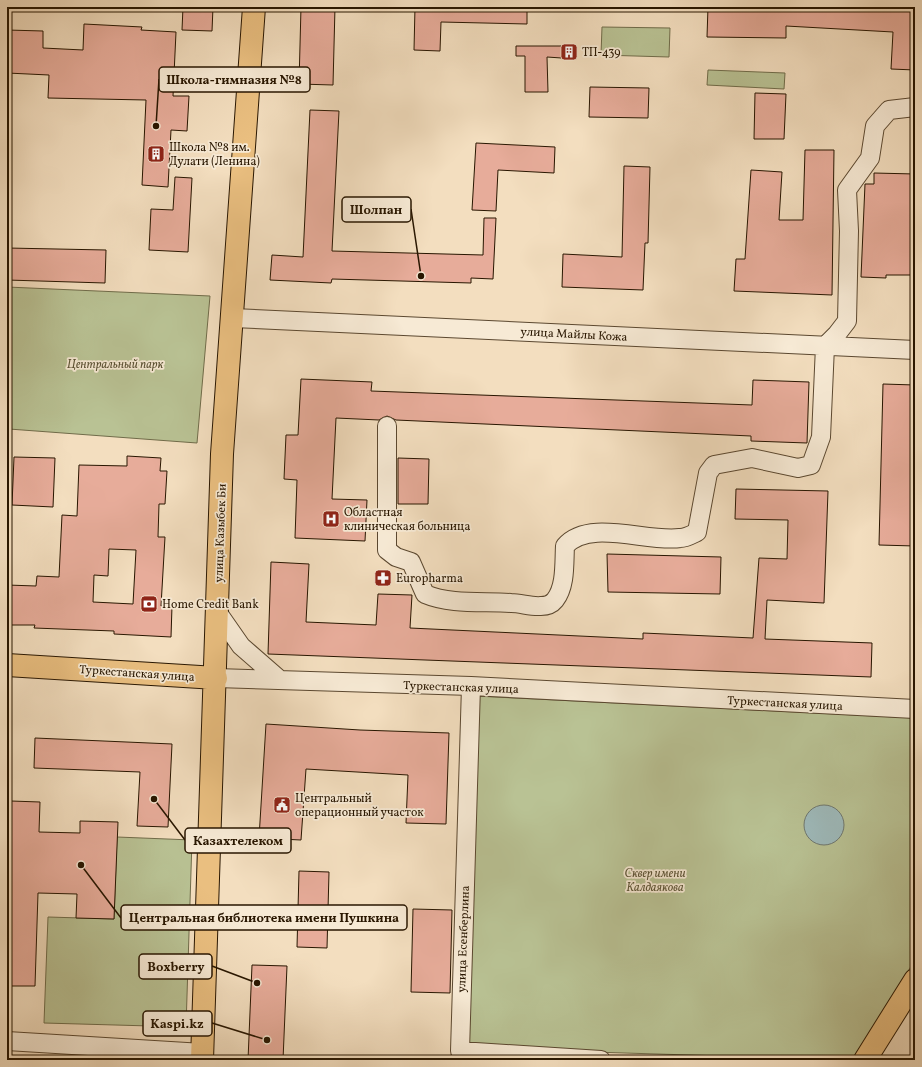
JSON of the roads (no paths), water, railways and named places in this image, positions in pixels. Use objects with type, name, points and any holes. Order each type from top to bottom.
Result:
[{"type":"main road","name":"улица Казыбек Би","points":[[202,1056],[216,678],[222,454],[233,318],[254,7]]},
{"type":"main road","name":"Туркестанская улица","points":[[7,665],[216,678]]},
{"type":"main road","points":[[865,1060],[915,980]]},
{"type":"street","points":[[387,426],[387,550],[396,557],[411,562],[425,594],[434,598],[464,601],[539,606],[549,605],[554,601],[559,592],[564,573],[565,546],[578,536],[624,533],[671,539],[688,537],[697,532],[708,473],[714,465],[752,458],[798,468],[810,465],[821,437],[825,346],[838,334],[846,321],[849,231],[847,190],[870,158],[875,126],[889,110],[915,107]]},
{"type":"street","name":"улица Майлы Кожа","points":[[233,318],[915,350]]},
{"type":"street","points":[[218,613],[242,646],[280,680]]},
{"type":"street","name":"Туркестанская улица","points":[[216,678],[471,686],[915,709]]},
{"type":"street","name":"улица Есенберлина","points":[[471,686],[460,1051],[601,1060]]},
{"type":"street","points":[[7,1041],[202,1056]]},
{"type":"water","points":[[820,805],[828,805],[835,808],[841,814],[844,825],[841,836],[835,842],[828,845],[820,845],[813,842],[807,836],[804,829],[804,821],[807,814],[813,808]]},
{"type":"place","name":"ТП-439","points":[[569,52]]},
{"type":"place","name":"Школа-гимназия №8","points":[[156,126]]},
{"type":"place","name":"Школа №8 им. Дулати (Ленина)","points":[[156,154]]},
{"type":"place","name":"Шолпан","points":[[421,276]]},
{"type":"place","name":"Областная клиническая больница","points":[[331,519]]},
{"type":"place","name":"Europharma","points":[[383,578]]},
{"type":"place","name":"Home Credit Bank","points":[[149,604]]},
{"type":"place","name":"Казахтелеком","points":[[154,799]]},
{"type":"place","name":"Центральный операционный участок","points":[[282,805]]},
{"type":"place","name":"Центральная библиотека имени Пушкина","points":[[81,865]]},
{"type":"place","name":"Boxberry","points":[[257,983]]},
{"type":"place","name":"Kaspi.kz","points":[[267,1040]]},
{"type":"park label","name":"Центральный парк","points":[[115,364]]},
{"type":"park label","name":"Сквер имени Калдаякова","points":[[655,880]]}]
